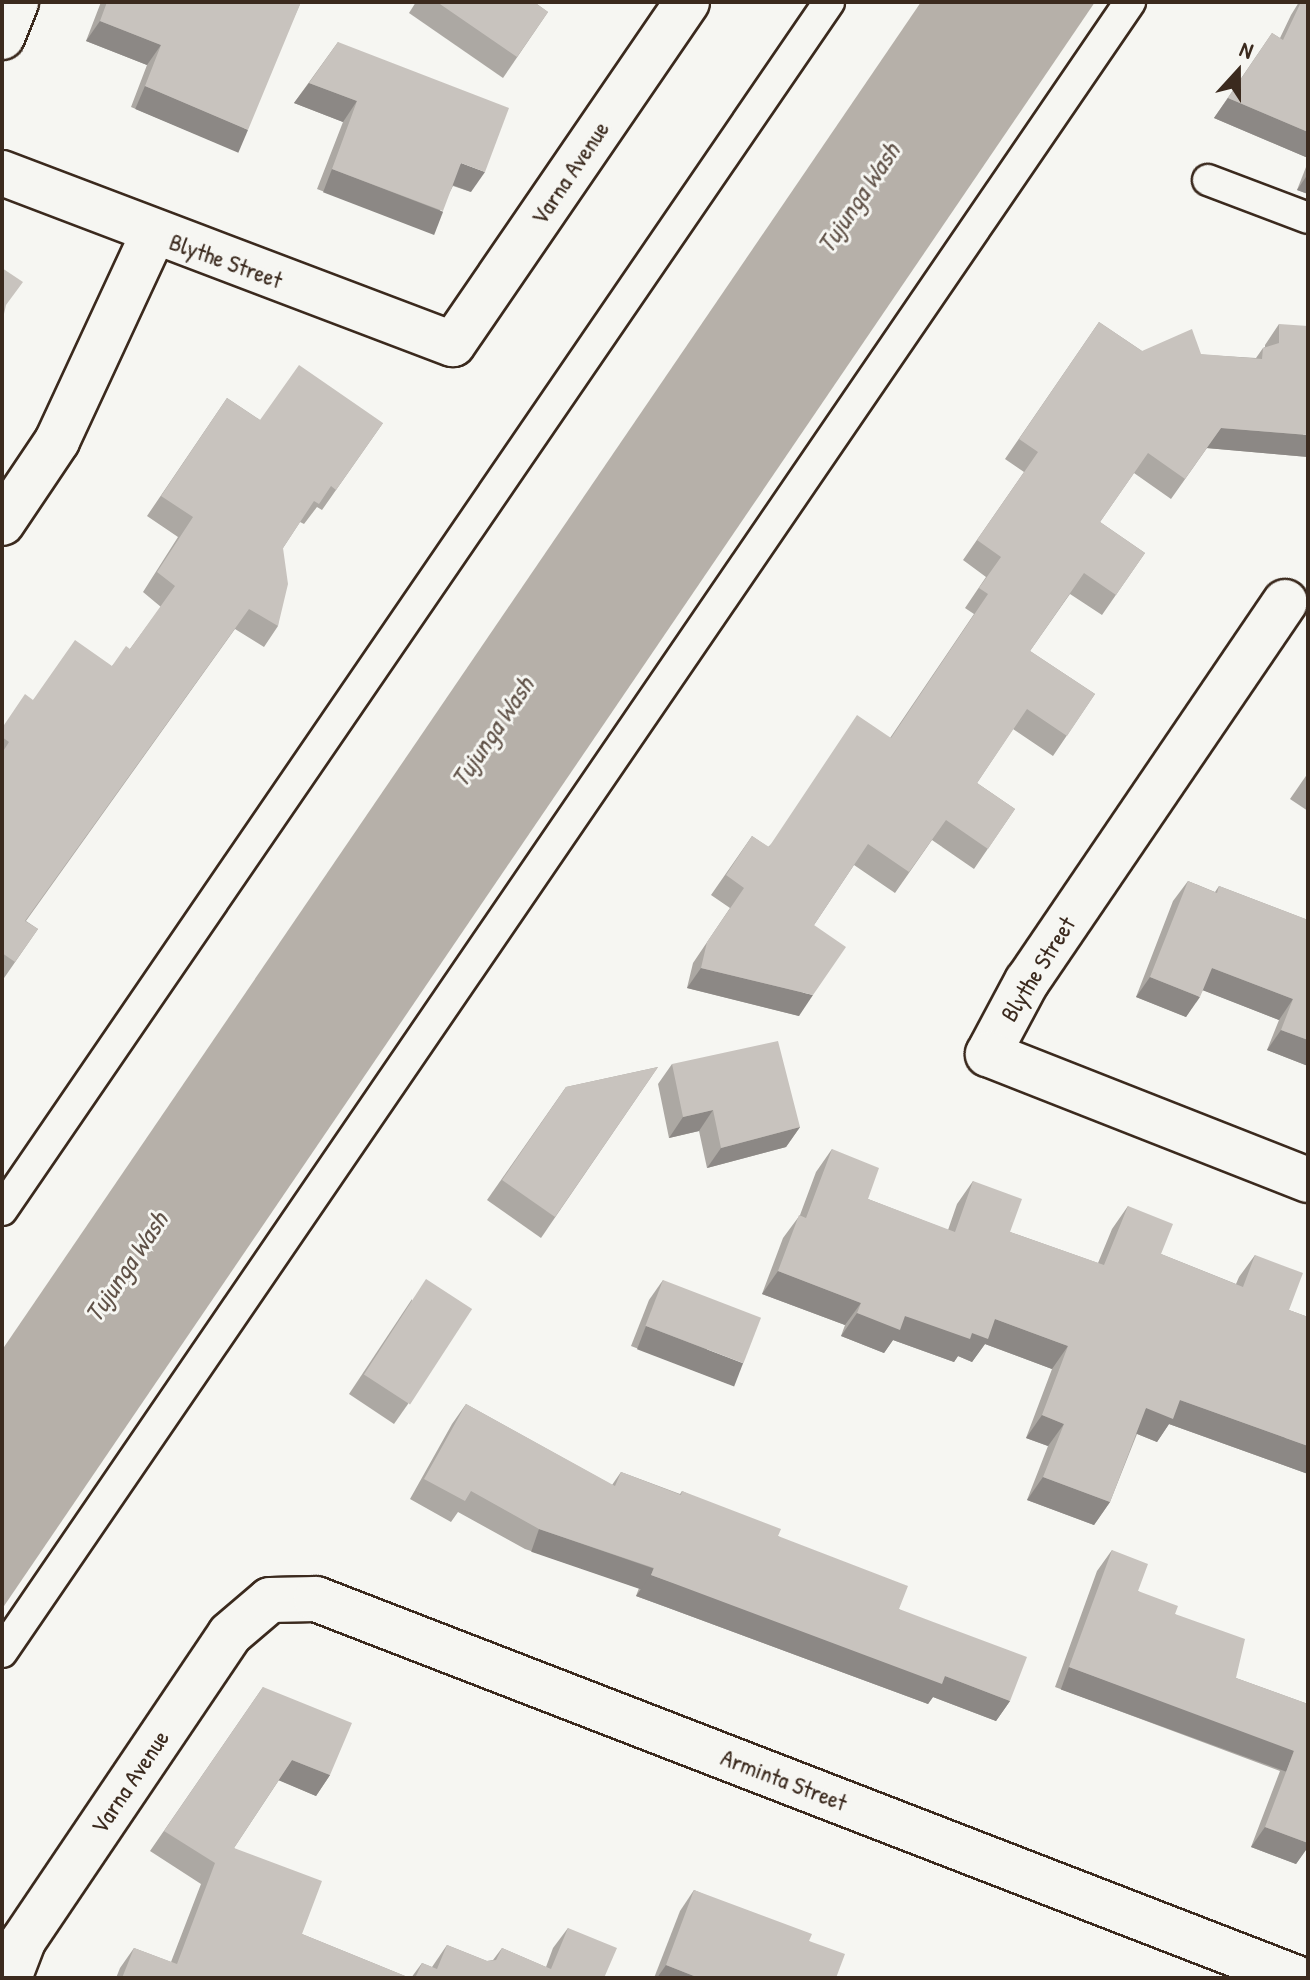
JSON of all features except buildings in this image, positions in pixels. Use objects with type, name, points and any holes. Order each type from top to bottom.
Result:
[{"type":"street","points":[[2,37],[16,2]]},
{"type":"street","name":"Varna Avenue","points":[[453,344],[687,2]]},
{"type":"street","name":"Blythe Street","points":[[2,173],[153,234],[453,344]]},
{"type":"street","points":[[2,523],[57,441],[153,234]]},
{"type":"street","name":"Blythe Street","points":[[1285,602],[1027,981],[988,1054],[1308,1180]]},
{"type":"street","name":"Arminta Street","points":[[270,1600],[316,1599],[1296,1978]]},
{"type":"street","name":"Varna Avenue","points":[[9,1978],[23,1941],[230,1634],[270,1600]]},
{"type":"lane","points":[[2,1210],[829,2]]},
{"type":"lane","points":[[2,1652],[1130,2]]},
{"type":"lane","points":[[1208,180],[1308,218]]},
{"type":"water","name":"Tujunga Wash","points":[[921,2],[1095,2],[2,1609],[2,1350]]}]
